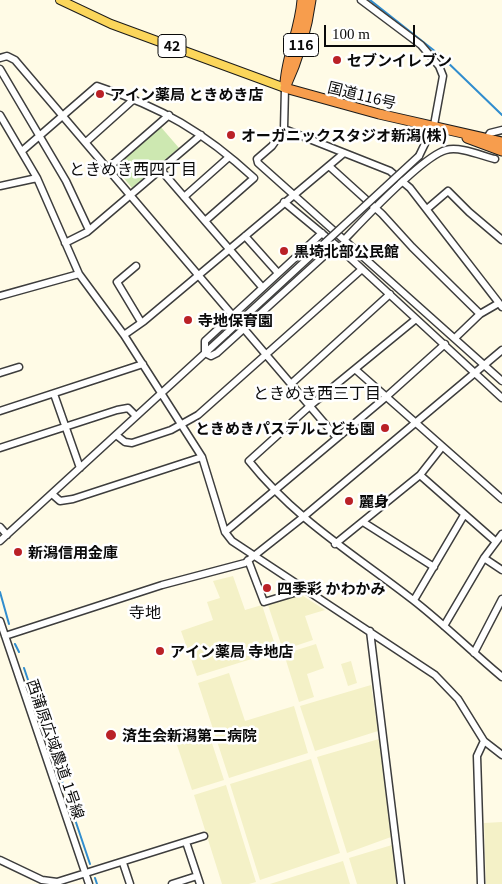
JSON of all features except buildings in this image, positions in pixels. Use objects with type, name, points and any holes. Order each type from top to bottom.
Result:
[{"type":"highway","name":"116","points":[[285,88],[286,68],[301,20],[302,0]]},
{"type":"highway","name":"116","points":[[285,88],[294,69],[308,19],[311,0]]},
{"type":"highway","name":"国道116号","points":[[285,88],[379,114],[487,138],[499,151]]},
{"type":"highway","name":"国道116号","points":[[434,125],[499,151]]},
{"type":"main road","name":"42","points":[[60,0],[111,24],[285,88]]},
{"type":"street","points":[[0,541],[419,156],[434,125],[443,76],[440,66],[421,45],[362,0]]},
{"type":"street","points":[[1,58],[15,60],[246,328],[337,438]]},
{"type":"street","points":[[0,69],[66,181],[89,230]]},
{"type":"street","points":[[22,151],[97,86],[134,99],[169,115],[201,135],[254,178],[205,221]]},
{"type":"street","points":[[285,88],[284,129],[272,146],[257,159],[258,163],[502,381]]},
{"type":"street","points":[[86,142],[134,99]]},
{"type":"street","points":[[0,115],[37,178],[79,274],[124,334],[202,457],[225,532],[232,541],[251,559],[370,631],[435,675],[458,700],[484,741],[502,755]]},
{"type":"street","points":[[108,168],[169,115]]},
{"type":"street","points":[[284,129],[390,170],[427,210],[500,305],[480,314],[455,338]]},
{"type":"street","points":[[487,138],[490,133],[502,130]]},
{"type":"street","points":[[65,243],[89,230],[201,135]]},
{"type":"street","points":[[345,239],[374,207],[430,158],[446,149],[499,151],[502,166]]},
{"type":"street","points":[[124,334],[141,322],[245,236],[292,194],[344,153]]},
{"type":"street","points":[[184,197],[230,157]]},
{"type":"street","points":[[329,166],[374,207],[480,314]]},
{"type":"street","points":[[160,169],[262,287]]},
{"type":"street","points":[[0,186],[37,178]]},
{"type":"street","points":[[427,210],[448,192],[502,240]]},
{"type":"street","points":[[284,202],[336,245],[502,398]]},
{"type":"street","points":[[205,353],[205,341],[322,233]]},
{"type":"street","points":[[245,236],[278,273]]},
{"type":"street","points":[[205,353],[211,356],[217,353],[336,245]]},
{"type":"street","points":[[136,266],[117,282],[141,322]]},
{"type":"street","points":[[116,435],[125,442],[132,443],[182,425],[198,416],[362,269]]},
{"type":"street","points":[[0,296],[79,274]]},
{"type":"street","points":[[292,383],[390,294]]},
{"type":"street","points":[[416,319],[311,405],[249,461],[274,492],[302,518],[414,600],[501,675]]},
{"type":"street","points":[[225,532],[386,397],[444,344]]},
{"type":"street","points":[[5,636],[162,585],[233,567],[251,559],[502,350]]},
{"type":"street","points":[[0,410],[143,364]]},
{"type":"street","points":[[0,374],[19,367]]},
{"type":"street","points":[[356,370],[502,499]]},
{"type":"street","points":[[54,394],[80,468]]},
{"type":"street","points":[[0,448],[64,426],[128,408],[136,416]]},
{"type":"street","points":[[335,544],[420,475],[442,447]]},
{"type":"street","points":[[52,494],[60,501],[73,499],[202,457]]},
{"type":"street","points":[[420,475],[495,541]]},
{"type":"street","points":[[414,600],[464,515]]},
{"type":"street","points":[[363,522],[434,568]]},
{"type":"street","points":[[0,527],[7,535]]},
{"type":"street","points":[[444,626],[484,558],[502,534]]},
{"type":"street","points":[[484,558],[502,570]]},
{"type":"street","points":[[251,559],[264,602],[304,590]]},
{"type":"street","points":[[474,653],[502,599]]},
{"type":"street","name":"西蒲原広域農道 1号線","points":[[0,621],[89,884]]},
{"type":"street","points":[[370,631],[401,884]]},
{"type":"street","points":[[481,884],[477,756],[484,741]]},
{"type":"street","points":[[0,860],[50,882],[57,882],[204,836]]},
{"type":"street","points":[[186,842],[200,884]]},
{"type":"street","points":[[122,863],[130,884]]},
{"type":"street","points":[[172,884],[197,876]]},
{"type":"shaded area","points":[[233,576],[245,610],[262,605],[277,651],[197,676],[181,631],[213,620],[207,602],[220,598],[213,581]]},
{"type":"shaded area","points":[[300,594],[325,610],[305,616],[313,640],[283,650],[268,605]]},
{"type":"shaded area","points":[[316,644],[324,668],[307,674],[314,697],[299,702],[284,654]]},
{"type":"shaded area","points":[[351,661],[357,683],[348,686],[341,664]]},
{"type":"shaded area","points":[[229,673],[245,721],[294,706],[308,753],[229,778],[198,683]]},
{"type":"shaded area","points":[[371,685],[378,731],[315,751],[300,706]]},
{"type":"shaded area","points":[[209,734],[224,780],[192,790],[177,745]]},
{"type":"shaded area","points":[[379,739],[391,837],[347,853],[317,757]]},
{"type":"shaded area","points":[[311,759],[340,853],[260,880],[230,784]]},
{"type":"shaded area","points":[[226,785],[256,882],[249,884],[222,884],[194,795]]},
{"type":"shaded area","points":[[502,822],[502,884],[486,884],[484,823]]},
{"type":"shaded area","points":[[392,845],[397,884],[357,884],[349,858]]},
{"type":"shaded area","points":[[343,861],[350,884],[270,884]]},
{"type":"green space","points":[[160,126],[179,148],[132,188],[114,166]]},
{"type":"waterway","points":[[370,0],[441,56],[502,115]]},
{"type":"waterway","points":[[0,592],[9,624]]},
{"type":"waterway","points":[[15,644],[19,652]]},
{"type":"waterway","points":[[24,668],[90,864]]},
{"type":"waterway","points":[[95,878],[97,884]]},
{"type":"place","name":"セブンイレブン","points":[[337,60]]},
{"type":"place","name":"アイン薬局 ときめき店","points":[[100,94]]},
{"type":"place","name":"オーガニックスタジオ新潟(株)","points":[[231,135]]},
{"type":"place","name":"黒埼北部公民館","points":[[284,251]]},
{"type":"place","name":"寺地保育園","points":[[188,320]]},
{"type":"place","name":"ときめきパステルこども園","points":[[385,428]]},
{"type":"place","name":"麗身","points":[[349,501]]},
{"type":"place","name":"新潟信用金庫","points":[[18,552]]},
{"type":"place","name":"四季彩 かわかみ","points":[[267,588]]},
{"type":"place","name":"アイン薬局 寺地店","points":[[160,651]]},
{"type":"place","name":"済生会新潟第二病院","points":[[111,735]]},
{"type":"district","name":"ときめき西四丁目","points":[[133,169]]},
{"type":"district","name":"ときめき西三丁目","points":[[317,393]]},
{"type":"district","name":"寺地","points":[[145,612]]}]
